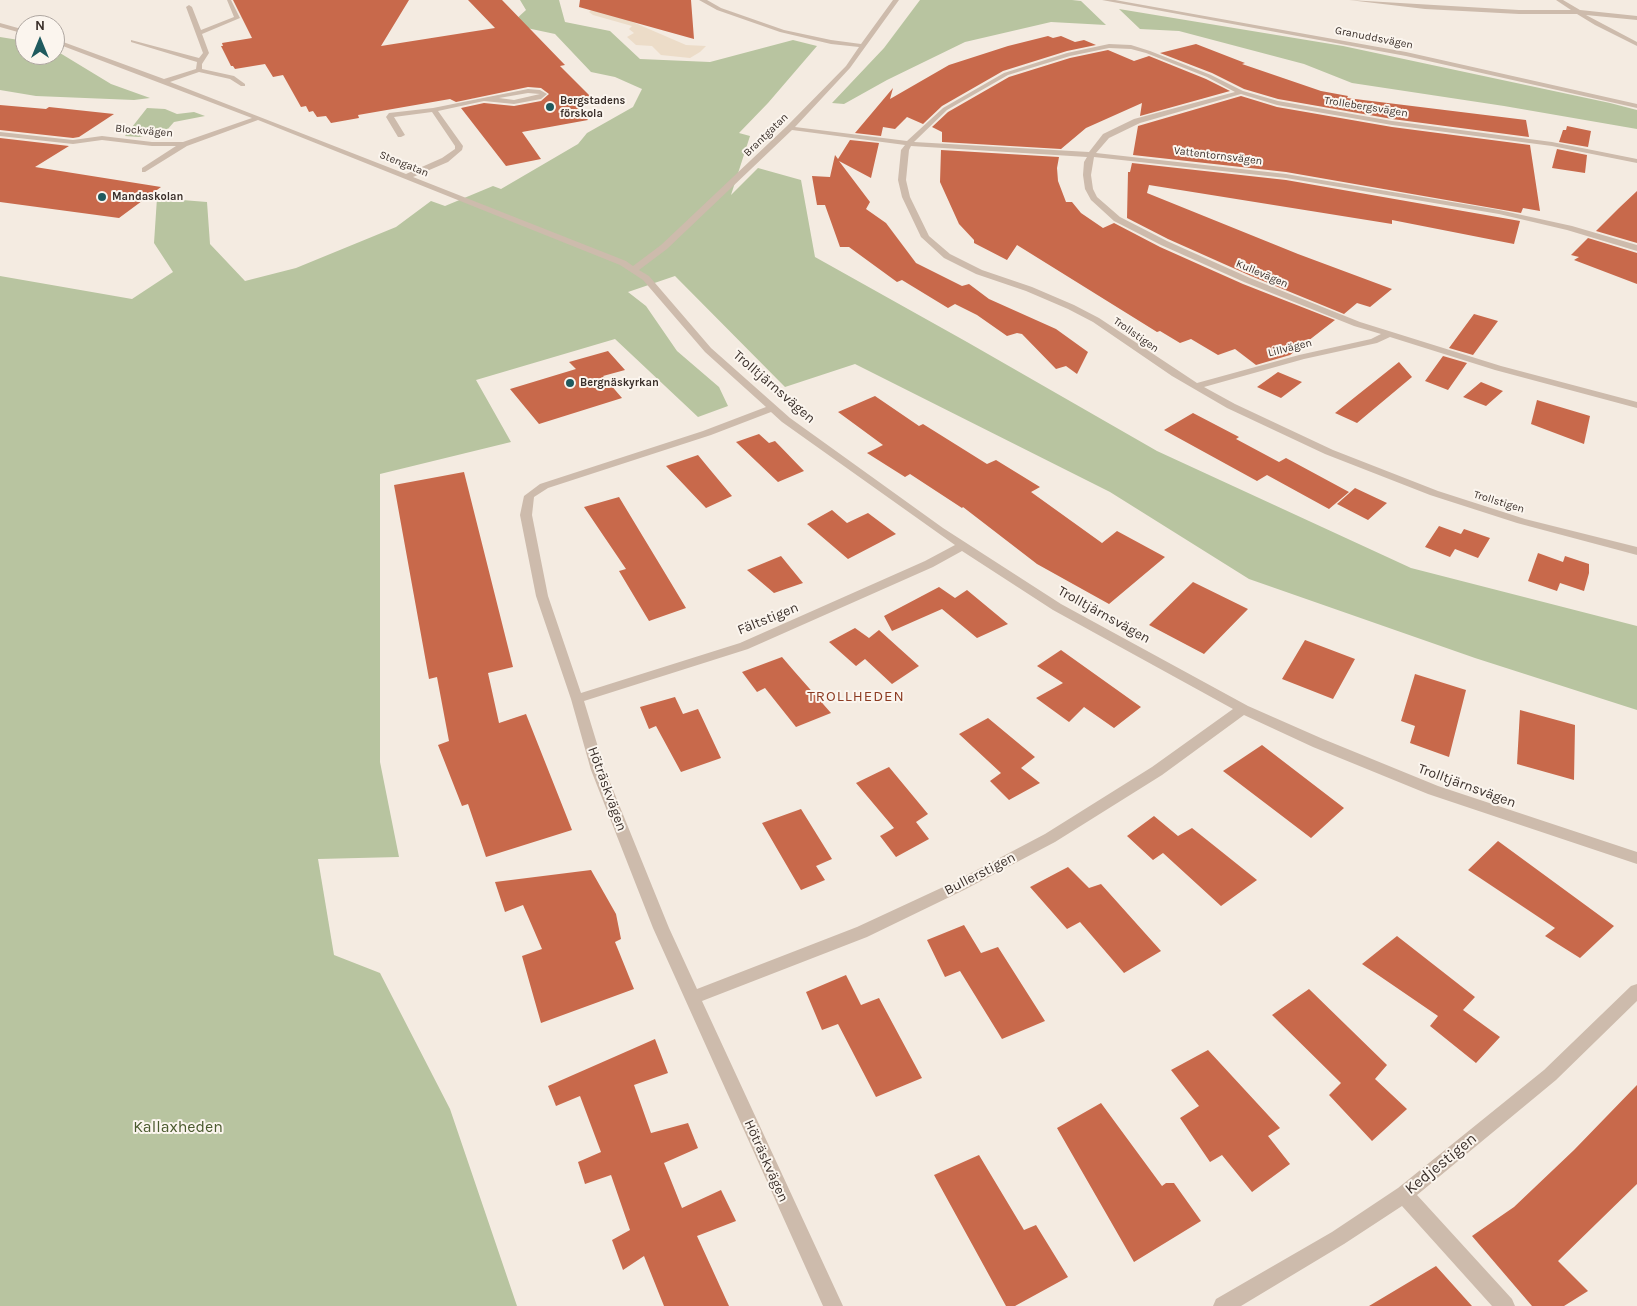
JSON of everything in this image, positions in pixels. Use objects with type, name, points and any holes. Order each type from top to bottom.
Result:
[{"type":"street","points":[[702,0],[719,9],[782,31],[831,42],[864,46]]},
{"type":"street","name":"Brantgatan","points":[[634,269],[664,247],[790,128],[848,67],[896,0]]},
{"type":"street","name":"Granuddsvägen","points":[[1105,0],[1406,54],[1637,106]]},
{"type":"street","points":[[1352,0],[1476,10],[1578,12],[1637,18]]},
{"type":"street","points":[[1559,0],[1637,44]]},
{"type":"street","points":[[199,33],[237,18],[229,1]]},
{"type":"street","points":[[189,8],[206,53],[201,61],[199,70]]},
{"type":"street","points":[[0,25],[15,29]]},
{"type":"street","points":[[133,41],[201,61]]},
{"type":"street","name":"Stengatan","points":[[65,45],[165,81],[634,269]]},
{"type":"street","name":"Trollebergsvägen","points":[[1101,47],[1125,47],[1140,50],[1209,76],[1241,92],[1277,103],[1352,116],[1552,144],[1637,161]]},
{"type":"street","name":"Trollstigen","points":[[1101,47],[1030,66],[980,86],[945,109],[923,129],[905,150],[902,173],[906,196],[926,237],[938,250],[973,269],[1071,307],[1096,320],[1156,362],[1196,386],[1231,406],[1303,440],[1434,493],[1521,520],[1637,550]]},
{"type":"street","points":[[165,81],[199,70],[232,77],[243,85]]},
{"type":"street","points":[[401,136],[390,117],[392,115],[434,110],[484,99],[528,91],[538,91],[544,94],[541,97],[514,102],[484,99]]},
{"type":"street","points":[[1091,155],[1100,141],[1125,126],[1241,92]]},
{"type":"street","points":[[405,177],[445,160],[458,150],[459,146],[434,110]]},
{"type":"street","points":[[145,170],[184,144],[258,118]]},
{"type":"street","name":"Vattentornsvägen","points":[[790,128],[910,144],[1091,155],[1224,167],[1411,196],[1531,219],[1637,248]]},
{"type":"street","name":"Blockvägen","points":[[0,134],[73,142],[102,138],[152,144],[184,144]]},
{"type":"street","name":"Kullevägen","points":[[1091,155],[1086,175],[1089,189],[1094,198],[1104,209],[1117,218],[1164,243],[1247,280],[1357,324],[1515,373],[1637,405]]},
{"type":"street","name":"Trolltjärnsvägen","points":[[634,269],[661,294],[708,350],[772,408],[962,546],[1057,607],[1243,709],[1318,743],[1433,790],[1637,858]]},
{"type":"street","name":"Lillvägen","points":[[1196,386],[1302,357],[1374,341],[1390,334]]},
{"type":"street","name":"Höträskvägen","points":[[772,408],[691,438],[544,486],[529,496],[526,515],[542,596],[577,699],[598,770],[661,928],[833,1306]]},
{"type":"street","name":"Fältstigen","points":[[577,699],[744,646],[929,564],[962,546]]},
{"type":"street","name":"Bullerstigen","points":[[693,997],[862,932],[959,886],[1042,842],[1157,771],[1243,709]]},
{"type":"street","name":"Kedjestigen","points":[[1223,1306],[1338,1238],[1404,1194],[1550,1075],[1637,991]]},
{"type":"street","points":[[1404,1194],[1505,1306]]},
{"type":"green space","name":"Kallaxheden","points":[[520,0],[559,0],[565,22],[610,31],[640,59],[710,62],[793,40],[817,46],[768,103],[739,133],[750,136],[731,195],[758,168],[801,180],[815,257],[1157,451],[1411,568],[1637,626],[1637,710],[1475,658],[1249,579],[1110,492],[855,364],[785,387],[675,276],[628,292],[646,306],[677,351],[719,387],[728,406],[698,417],[615,339],[476,380],[511,442],[380,474],[380,762],[399,857],[318,859],[334,955],[380,973],[450,1109],[517,1306],[0,1306],[0,276],[132,299],[173,272],[154,243],[157,198],[207,202],[210,244],[245,281],[296,268],[396,227],[431,201],[445,206],[493,186],[501,189],[578,144],[587,133],[633,107],[642,89],[615,77],[591,72],[555,34],[522,27],[514,21],[526,10]]},
{"type":"green space","points":[[920,0],[1081,1],[1106,25],[1051,22],[965,42],[887,80],[844,104],[832,103],[884,48]]},
{"type":"green space","points":[[1119,9],[1343,46],[1610,103],[1637,110],[1637,129],[1504,106],[1352,83],[1304,64],[1179,31],[1140,29]]},
{"type":"green space","points":[[0,37],[15,39],[15,65],[65,65],[65,56],[111,84],[150,98],[134,100],[36,96],[0,90]]},
{"type":"green space","points":[[147,108],[165,109],[177,114],[194,112],[205,116],[174,122],[167,130],[139,137],[125,136]]},
{"type":"shaded area","points":[[587,0],[602,0],[606,4],[616,2],[618,4],[610,6],[615,11],[635,17],[628,20],[686,45],[706,46],[690,58],[661,55],[652,46],[636,45],[627,37],[634,33],[629,29],[632,26],[593,15],[589,12],[594,7],[587,6]]},
{"type":"building","points":[[233,0],[409,0],[381,46],[495,28],[468,0],[502,0],[565,65],[560,66],[596,102],[576,106],[588,120],[522,132],[541,159],[506,166],[461,108],[484,103],[514,106],[541,101],[549,94],[541,88],[528,87],[456,102],[450,99],[358,115],[359,118],[331,123],[326,116],[317,117],[313,111],[309,112],[306,106],[301,107],[283,75],[273,77],[265,64],[235,69],[231,66],[221,46],[223,46],[222,43],[252,38]]},
{"type":"building","points":[[580,0],[691,0],[694,39],[579,7]]},
{"type":"building","points":[[1048,36],[1053,38],[1061,36],[1075,42],[1084,40],[1096,45],[1067,51],[1003,71],[942,106],[923,124],[907,117],[895,129],[883,127],[881,136],[855,133],[893,88],[890,99],[949,65],[1008,46]]},
{"type":"building","points":[[1196,44],[1245,63],[1242,64],[1321,91],[1348,96],[1347,98],[1526,120],[1529,137],[1392,119],[1278,99],[1244,89],[1212,73],[1160,53]]},
{"type":"building","points":[[1108,50],[1134,61],[1149,56],[1230,91],[1140,116],[1142,103],[1086,128],[1061,149],[942,142],[942,132],[932,127],[948,112],[1009,77],[1070,58]]},
{"type":"building","points":[[1241,96],[1277,107],[1392,127],[1530,145],[1540,211],[1523,208],[1521,213],[1286,172],[1133,155],[1138,126]]},
{"type":"building","points":[[0,105],[46,109],[49,107],[114,114],[79,137],[73,138],[0,130]]},
{"type":"building","points":[[1567,126],[1591,131],[1588,147],[1559,142],[1563,130],[1566,130]]},
{"type":"building","points":[[0,138],[69,146],[35,167],[161,187],[119,218],[0,202]]},
{"type":"building","points":[[850,140],[879,143],[871,178],[839,161],[870,202],[866,209],[886,223],[916,263],[962,286],[969,284],[989,299],[1056,329],[1088,352],[1077,374],[1066,366],[1056,369],[1022,334],[1017,333],[1007,336],[977,315],[955,304],[948,308],[902,280],[897,282],[849,247],[840,247],[825,205],[817,205],[812,176],[830,177],[835,155],[838,159]]},
{"type":"building","points":[[1557,149],[1587,155],[1585,173],[1552,168]]},
{"type":"building","points":[[941,150],[1059,157],[1057,168],[1058,181],[1066,202],[1072,202],[1081,213],[1103,228],[1114,223],[1160,247],[1243,284],[1335,320],[1290,355],[1256,365],[1235,349],[1218,355],[1191,339],[1180,343],[1160,331],[1157,332],[1017,245],[1007,260],[974,243],[974,240],[959,224],[940,182]]},
{"type":"building","points":[[1132,163],[1286,180],[1520,221],[1514,244],[1392,220],[1392,224],[1149,185],[1147,193],[1298,254],[1392,289],[1370,307],[1357,303],[1344,314],[1251,276],[1168,239],[1127,218],[1128,172],[1130,172]]},
{"type":"building","points":[[1637,191],[1637,243],[1596,231],[1619,208]]},
{"type":"building","points":[[1588,238],[1637,253],[1637,284],[1574,260],[1579,257],[1571,255]]},
{"type":"building","points":[[1474,314],[1498,321],[1473,355],[1449,348]]},
{"type":"building","name":"Bergnäskyrkan","points":[[608,351],[625,370],[603,376],[622,398],[539,424],[510,389],[576,369],[569,362]]},
{"type":"building","points":[[1443,356],[1467,363],[1448,390],[1425,381]]},
{"type":"building","points":[[1399,362],[1412,377],[1357,423],[1335,413]]},
{"type":"building","points":[[1278,372],[1302,382],[1281,398],[1257,387]]},
{"type":"building","points":[[1481,382],[1503,391],[1486,406],[1463,397]]},
{"type":"building","points":[[875,396],[919,426],[923,424],[987,464],[996,460],[1040,487],[1031,492],[1102,543],[1117,531],[1165,557],[1109,604],[1037,564],[963,507],[910,474],[905,477],[867,453],[883,445],[838,412]]},
{"type":"building","points":[[1537,400],[1590,416],[1584,444],[1531,424]]},
{"type":"building","points":[[1193,413],[1239,437],[1236,439],[1279,462],[1286,458],[1349,492],[1329,509],[1267,475],[1257,481],[1164,430]]},
{"type":"building","points":[[759,434],[769,443],[775,441],[804,471],[778,482],[736,442]]},
{"type":"building","points":[[698,455],[732,496],[706,508],[666,466]]},
{"type":"building","points":[[464,472],[513,667],[488,673],[499,723],[526,714],[572,830],[486,857],[468,804],[462,806],[438,745],[449,741],[437,677],[429,679],[394,485]]},
{"type":"building","points":[[1355,488],[1387,503],[1368,520],[1337,504]]},
{"type":"building","points":[[619,497],[686,608],[649,621],[619,571],[626,569],[584,507]]},
{"type":"building","points":[[832,510],[847,523],[868,513],[896,534],[848,559],[807,524]]},
{"type":"building","points":[[1439,526],[1461,534],[1464,529],[1490,538],[1478,558],[1455,549],[1450,557],[1425,547]]},
{"type":"building","points":[[1538,553],[1563,562],[1565,556],[1589,564],[1589,573],[1584,591],[1560,583],[1557,591],[1528,581]]},
{"type":"building","points":[[781,556],[803,583],[774,593],[747,570]]},
{"type":"building","points":[[1193,582],[1248,609],[1204,654],[1149,625]]},
{"type":"building","points":[[939,587],[955,598],[967,590],[1008,624],[977,638],[942,609],[892,631],[884,616]]},
{"type":"building","points":[[855,628],[869,638],[879,630],[919,666],[892,684],[865,659],[856,666],[829,642]]},
{"type":"building","points":[[1305,640],[1355,659],[1333,699],[1282,679]]},
{"type":"building","points":[[1061,650],[1141,707],[1114,728],[1084,707],[1069,722],[1036,698],[1063,683],[1037,666]]},
{"type":"building","points":[[782,657],[831,713],[796,727],[765,688],[757,692],[742,672]]},
{"type":"building","points":[[1415,674],[1466,690],[1449,757],[1410,743],[1415,726],[1401,721]]},
{"type":"building","points":[[675,697],[683,714],[698,709],[721,758],[681,772],[656,726],[649,729],[640,707]]},
{"type":"building","points":[[1520,710],[1575,725],[1574,780],[1517,764]]},
{"type":"building","points":[[988,718],[1035,757],[1021,768],[1040,783],[1009,800],[990,781],[1001,773],[959,734]]},
{"type":"building","points":[[1262,745],[1344,808],[1311,838],[1223,771]]},
{"type":"building","points":[[889,767],[928,814],[916,822],[929,839],[896,857],[880,836],[894,828],[856,783]]},
{"type":"building","points":[[801,809],[832,859],[816,866],[825,880],[801,890],[762,823]]},
{"type":"building","points":[[1154,816],[1178,836],[1192,828],[1257,880],[1221,906],[1163,853],[1153,860],[1127,836]]},
{"type":"building","points":[[1498,841],[1614,926],[1580,958],[1545,936],[1555,928],[1468,870]]},
{"type":"building","points":[[1068,867],[1089,888],[1101,884],[1161,951],[1124,973],[1080,922],[1067,929],[1030,887]]},
{"type":"building","points":[[591,870],[616,914],[621,939],[615,942],[634,989],[541,1023],[522,956],[542,949],[523,905],[505,912],[495,882]]},
{"type":"building","points":[[964,925],[981,953],[998,947],[1045,1021],[1002,1039],[960,971],[945,977],[927,940]]},
{"type":"building","points":[[1397,936],[1475,997],[1463,1010],[1500,1037],[1476,1063],[1430,1026],[1438,1016],[1362,964]]},
{"type":"building","points":[[846,975],[861,1005],[879,998],[922,1078],[876,1097],[838,1024],[822,1030],[806,992]]},
{"type":"building","points":[[1309,989],[1387,1065],[1375,1079],[1407,1109],[1372,1141],[1329,1095],[1341,1083],[1272,1015]]},
{"type":"building","points":[[655,1039],[668,1073],[634,1085],[651,1133],[688,1123],[698,1148],[664,1163],[682,1208],[721,1190],[736,1221],[697,1236],[729,1306],[664,1306],[644,1256],[623,1270],[612,1240],[630,1230],[611,1175],[585,1184],[578,1162],[601,1152],[580,1096],[556,1106],[548,1086]]},
{"type":"building","points":[[1208,1050],[1280,1128],[1268,1136],[1290,1164],[1252,1192],[1222,1155],[1210,1162],[1180,1118],[1199,1106],[1171,1070]]},
{"type":"building","points":[[1637,1085],[1637,1184],[1558,1261],[1588,1291],[1564,1306],[1532,1306],[1472,1236],[1514,1207],[1574,1150]]},
{"type":"building","points":[[1101,1103],[1162,1186],[1166,1183],[1174,1183],[1201,1221],[1134,1262],[1057,1128]]},
{"type":"building","points":[[979,1155],[1024,1230],[1036,1225],[1068,1277],[1015,1306],[1006,1306],[934,1175]]},
{"type":"building","points":[[1436,1266],[1472,1306],[1369,1306]]},
{"type":"place","name":"Bergstadens förskola","points":[[550,107]]},
{"type":"place","name":"Mandaskolan","points":[[102,197]]},
{"type":"place","name":"Bergnäskyrkan","points":[[570,383]]},
{"type":"district","name":"TROLLHEDEN","points":[[856,697]]}]
